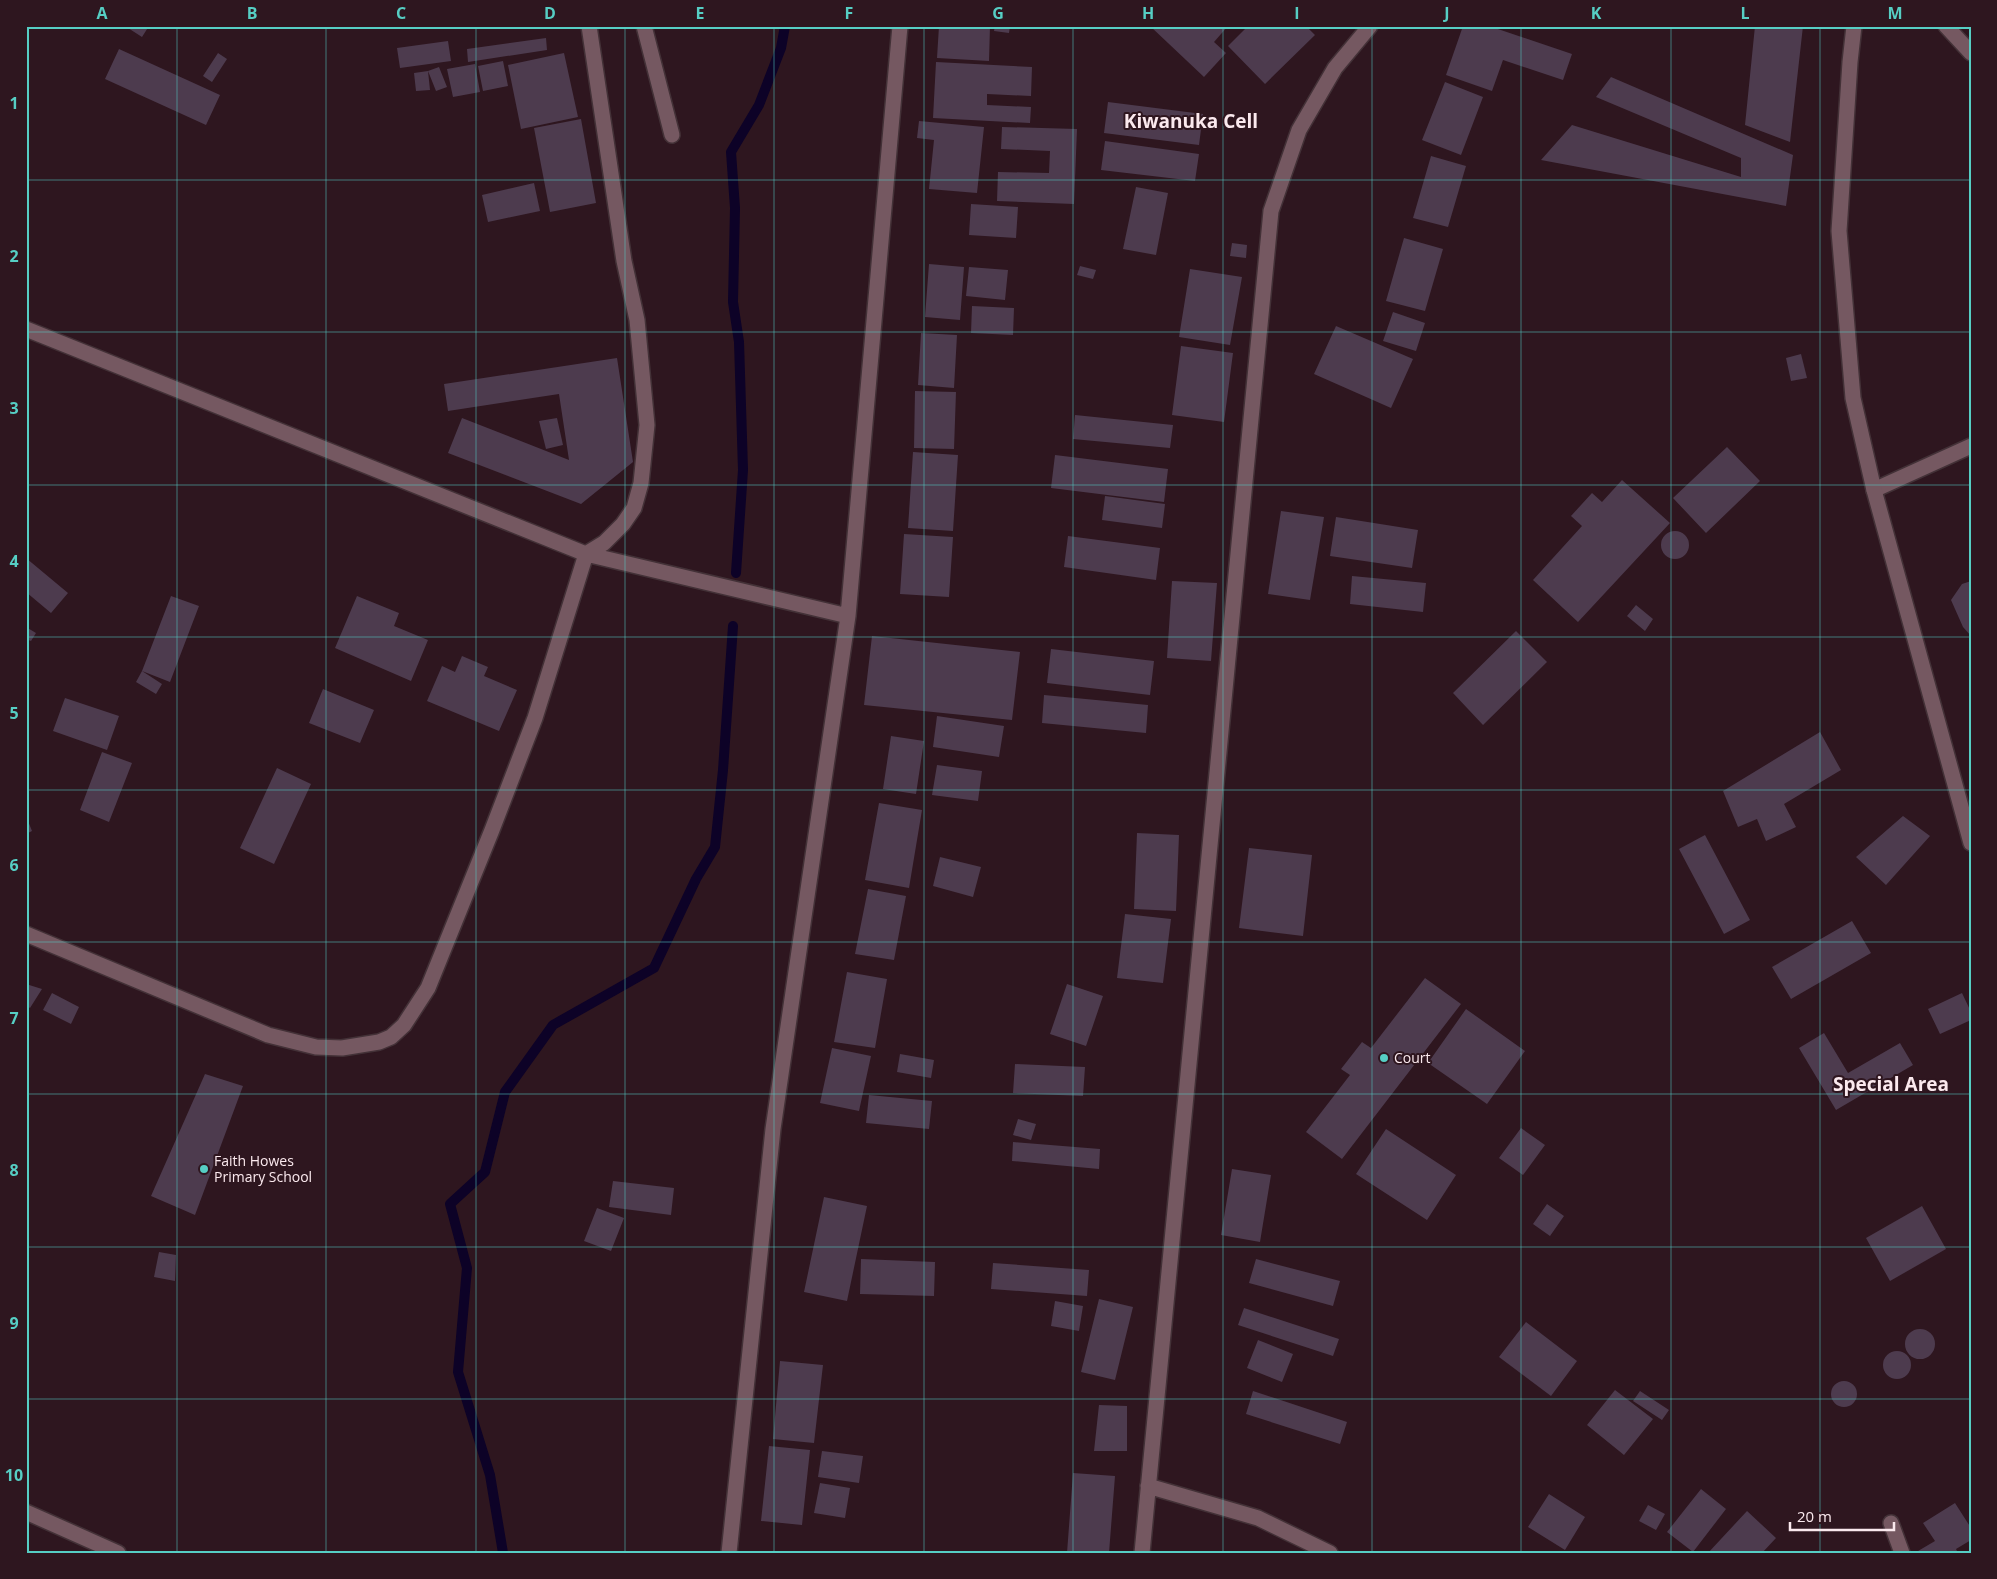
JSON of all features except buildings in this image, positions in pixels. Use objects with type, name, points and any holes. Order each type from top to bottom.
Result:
[{"type":"street","points":[[26,934],[268,1035],[316,1048],[342,1048],[379,1042],[391,1037],[404,1026],[428,988],[492,830],[534,718],[586,554],[604,543],[623,524],[634,508],[641,483],[647,425],[637,320],[624,260],[589,26]]},
{"type":"street","points":[[644,26],[672,136]]},
{"type":"street","points":[[730,1553],[773,1129],[848,616],[900,26]]},
{"type":"street","points":[[1142,1553],[1271,211],[1299,130],[1335,68],[1370,26]]},
{"type":"street","points":[[1854,26],[1839,231],[1854,398],[1874,490],[1971,843]]},
{"type":"street","points":[[1946,26],[1971,54]]},
{"type":"street","points":[[26,329],[586,554],[848,616]]},
{"type":"street","points":[[1874,490],[1971,446]]},
{"type":"street","points":[[1148,1486],[1258,1518],[1330,1553]]},
{"type":"street","points":[[26,1512],[118,1553]]},
{"type":"street","points":[[1891,1523],[1902,1553]]},
{"type":"waterway","points":[[736,573],[743,470],[739,342],[733,302],[735,208],[731,152],[759,105],[781,48],[785,26]]},
{"type":"waterway","points":[[503,1553],[490,1475],[458,1372],[467,1268],[450,1204],[485,1172],[505,1092],[553,1025],[654,968],[696,879],[715,847],[723,770],[733,626]]},
{"type":"place","name":"Court","points":[[1384,1058]]},
{"type":"place","name":"Faith Howes Primary School","points":[[204,1169]]},
{"type":"district","name":"Kiwanuka Cell","points":[[1191,121]]},
{"type":"district","name":"Special Area","points":[[1891,1084]]}]
